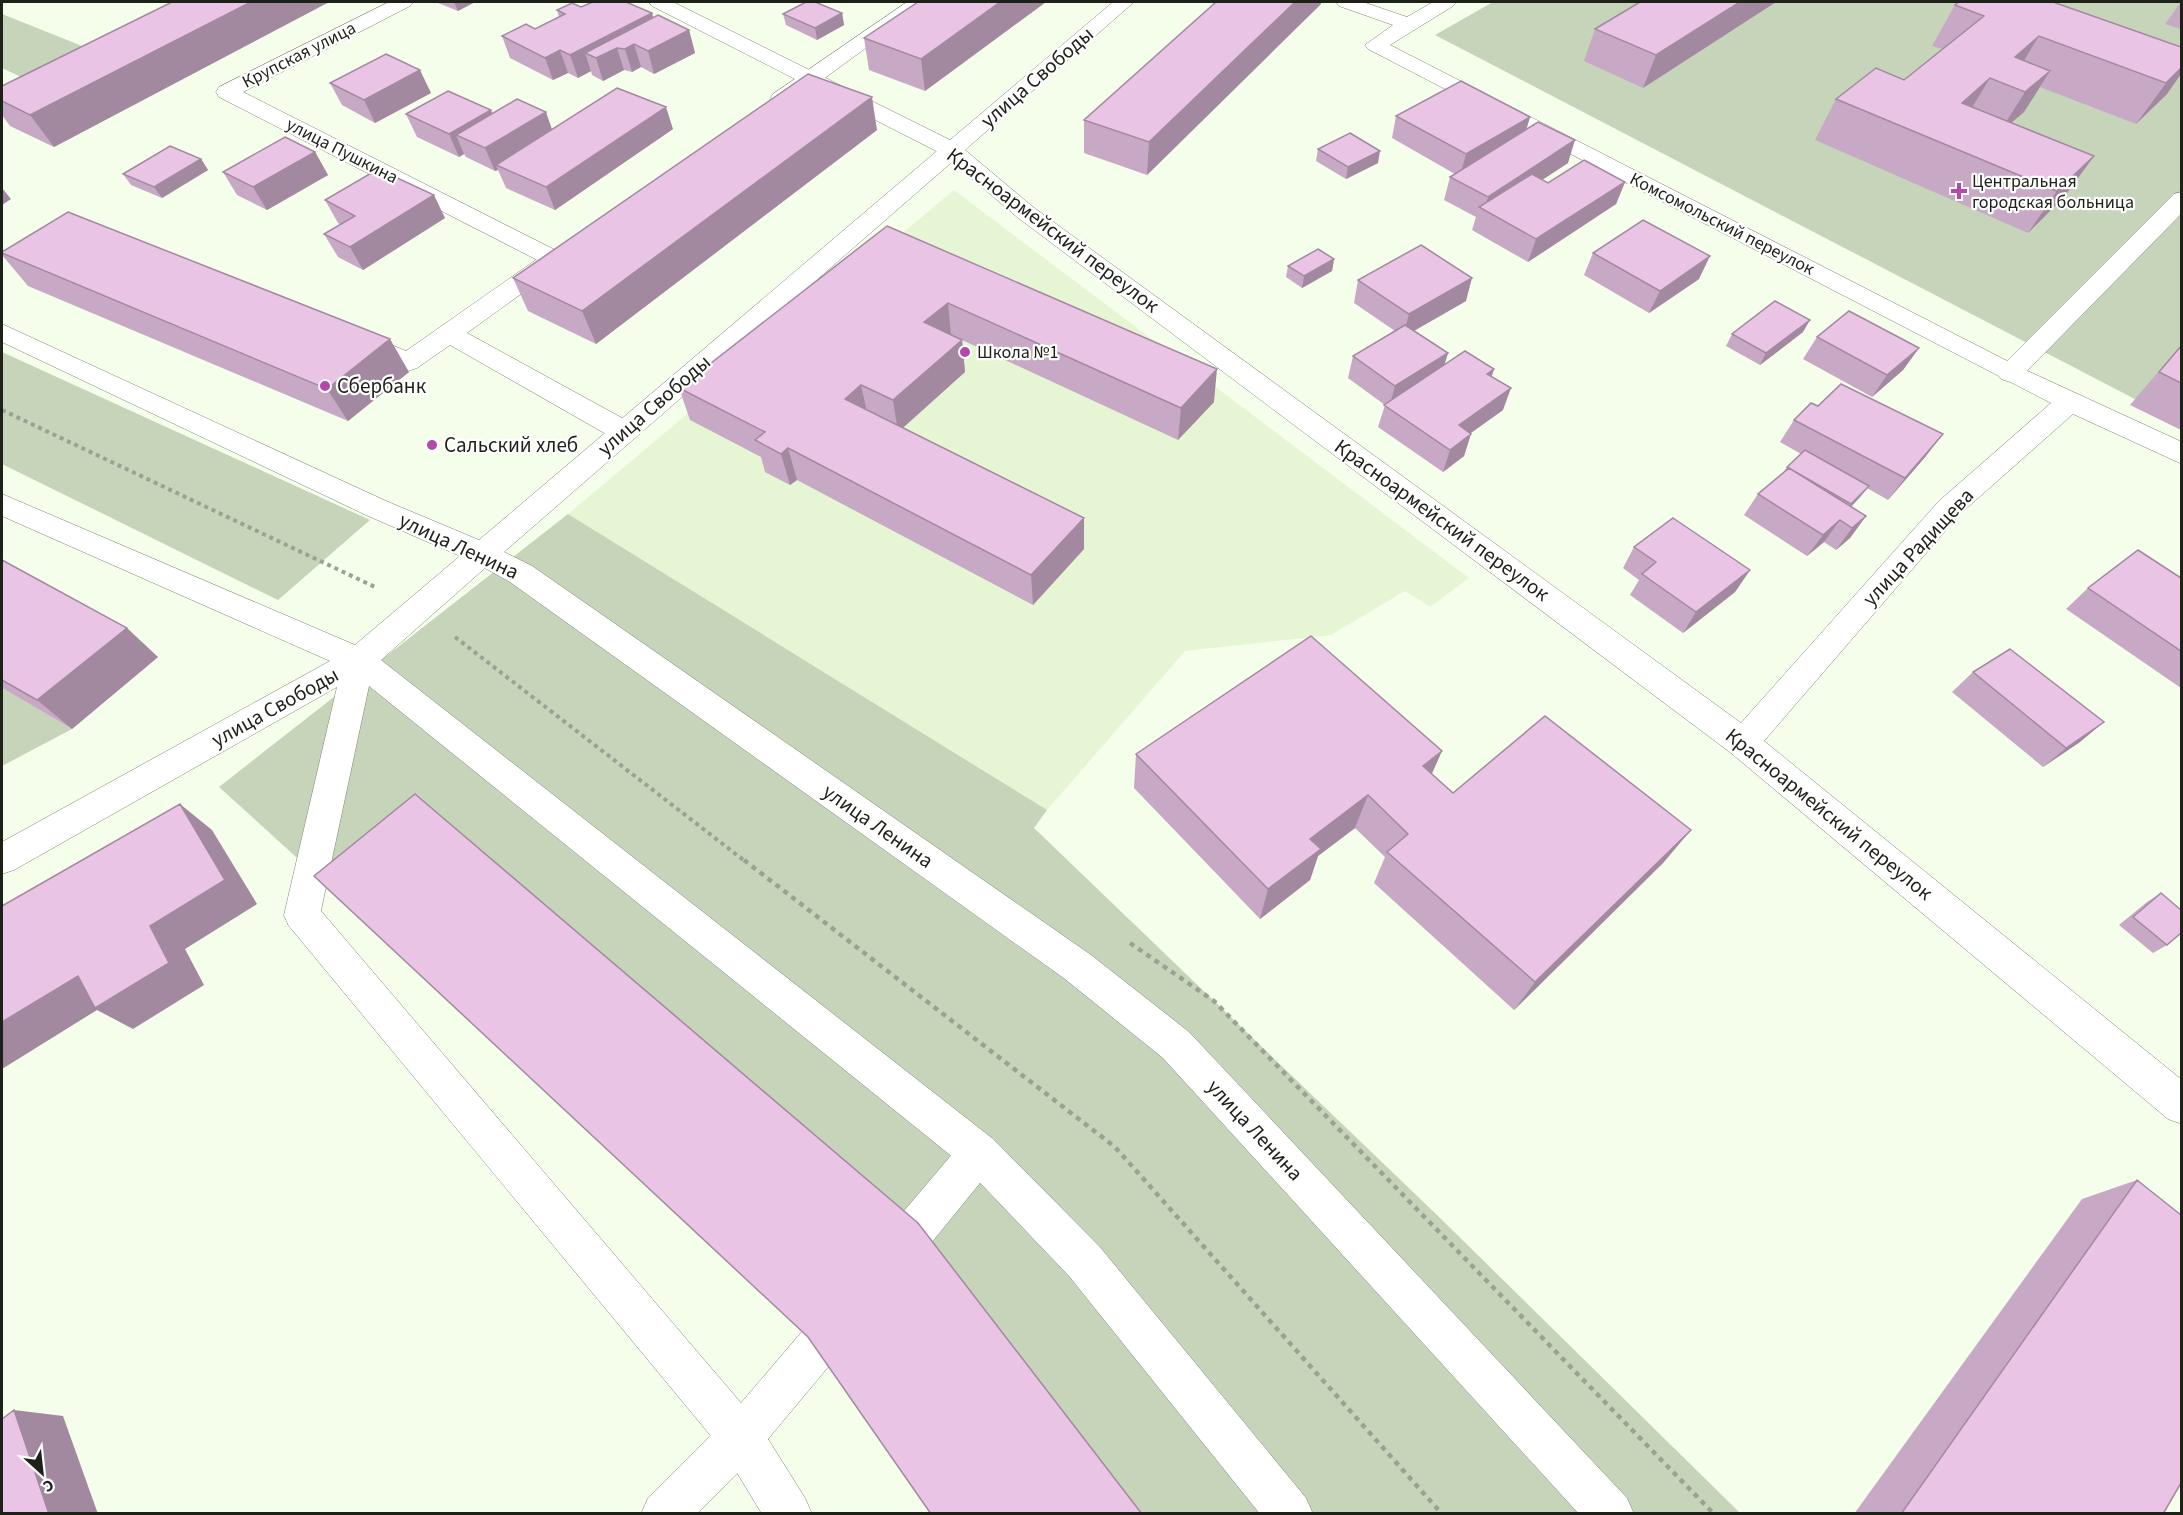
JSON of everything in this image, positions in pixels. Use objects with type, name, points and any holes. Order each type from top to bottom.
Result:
[{"type":"street","name":"Крупская улица","points":[[226,92],[403,2]]},
{"type":"street","name":"Красноармейский переулок","points":[[659,2],[952,150],[1025,212],[1743,743],[2181,1105]]},
{"type":"street","points":[[763,112],[919,2]]},
{"type":"street","name":"улица Свободы","points":[[2,859],[359,660],[1124,2]]},
{"type":"street","points":[[1346,2],[1408,24],[1446,2]]},
{"type":"street","name":"Комсомольский переулок","points":[[1408,24],[1375,45],[2069,402]]},
{"type":"street","name":"улица Пушкина","points":[[226,92],[564,252],[448,333]]},
{"type":"street","points":[[2010,373],[2181,199]]},
{"type":"street","name":"улица Ленина","points":[[2,332],[365,503],[481,553],[521,574],[1078,967],[1176,1045],[1611,1514]]},
{"type":"street","points":[[344,334],[408,362],[448,333],[623,431]]},
{"type":"street","points":[[2069,402],[2181,454]]},
{"type":"street","name":"улица Радищева","points":[[1743,743],[1949,508],[2069,402]]},
{"type":"street","points":[[2,504],[359,660],[979,1153],[1084,1261],[1290,1514]]},
{"type":"street","points":[[359,660],[302,915],[741,1437],[789,1514]]},
{"type":"street","points":[[664,1514],[741,1437],[979,1153]]},
{"type":"path","points":[[2,410],[418,608],[1115,1147],[1442,1514]]},
{"type":"shaded area","name":"Центральная городская больница","points":[[1493,2],[2181,2],[2181,423],[1435,35]]},
{"type":"shaded area","points":[[2,14],[82,46],[21,77],[2,68]]},
{"type":"shaded area","name":"Школа №1","points":[[954,190],[1469,578],[1430,607],[1405,591],[1331,635],[1185,651],[1047,810],[568,514]]},
{"type":"shaded area","points":[[2,352],[370,520],[278,600],[2,464]]},
{"type":"shaded area","points":[[568,514],[1047,810],[1034,828],[1438,1216],[1740,1513],[1138,1513],[350,906],[219,787]]},
{"type":"shaded area","points":[[2,688],[72,729],[2,766]]},
{"type":"building","points":[[172,2],[251,2],[30,115],[2,101],[2,86]]},
{"type":"building","points":[[593,2],[626,2],[652,13],[570,55],[560,50],[545,58],[502,36],[526,24],[535,29],[565,14],[557,10],[572,3],[581,7]]},
{"type":"building","points":[[806,2],[815,2],[842,13],[815,28],[783,14]]},
{"type":"building","points":[[918,2],[1000,2],[921,59],[864,38]]},
{"type":"building","points":[[1216,2],[1295,2],[1149,142],[1084,120]]},
{"type":"building","points":[[1640,2],[1740,2],[1656,55],[1595,29]]},
{"type":"building","points":[[1959,2],[2053,2],[2181,47],[2181,68],[2166,83],[2039,36],[2015,57],[2050,71],[2025,92],[1990,78],[1962,103],[2094,156],[2057,191],[1836,99],[1876,68],[1904,80],[1984,16],[1955,5]]},
{"type":"building","points":[[658,15],[689,30],[648,51],[634,44],[625,49],[617,48],[596,58],[585,53]]},
{"type":"building","points":[[386,54],[420,70],[364,100],[330,83]]},
{"type":"building","points":[[808,74],[872,97],[582,311],[513,278]]},
{"type":"building","points":[[1461,81],[1530,117],[1466,154],[1396,116]]},
{"type":"building","points":[[617,88],[666,107],[546,187],[496,165]]},
{"type":"building","points":[[448,91],[491,110],[449,134],[406,114]]},
{"type":"building","points":[[517,99],[546,112],[485,148],[456,135]]},
{"type":"building","points":[[1538,122],[1575,140],[1488,197],[1450,177]]},
{"type":"building","points":[[1350,133],[1380,151],[1348,167],[1318,149]]},
{"type":"building","points":[[285,137],[315,152],[253,187],[223,172]]},
{"type":"building","points":[[170,146],[201,159],[154,187],[123,174]]},
{"type":"building","points":[[1584,160],[1625,182],[1536,239],[1479,207],[1532,174],[1548,183]]},
{"type":"building","points":[[378,169],[434,195],[350,247],[324,234],[355,216],[325,200]]},
{"type":"building","points":[[68,212],[390,339],[327,389],[2,253]]},
{"type":"building","points":[[1643,220],[1710,256],[1660,291],[1593,253]]},
{"type":"building","points":[[887,226],[1217,369],[1181,408],[948,303],[924,322],[962,340],[893,400],[861,385],[845,399],[1084,518],[1031,575],[788,448],[781,454],[755,440],[765,432],[679,388]]},
{"type":"building","points":[[1421,245],[1472,278],[1409,314],[1358,280]]},
{"type":"building","points":[[1318,249],[1334,259],[1304,276],[1288,266]]},
{"type":"building","points":[[1775,301],[1810,320],[1766,353],[1732,334]]},
{"type":"building","points":[[1849,311],[1919,348],[1887,375],[1817,337]]},
{"type":"building","points":[[1405,325],[1448,353],[1395,386],[1353,356]]},
{"type":"building","points":[[2181,346],[2181,383],[2159,372]]},
{"type":"building","points":[[1465,351],[1494,369],[1487,374],[1511,388],[1459,425],[1471,434],[1450,450],[1384,405]]},
{"type":"building","points":[[1841,384],[1943,434],[1905,478],[1794,420],[1811,403],[1818,406]]},
{"type":"building","points":[[1805,450],[1869,486],[1851,504],[1787,467]]},
{"type":"building","points":[[1789,468],[1866,516],[1852,528],[1840,520],[1823,535],[1758,494]]},
{"type":"building","points":[[1673,518],[1750,570],[1696,612],[1642,574],[1656,562],[1634,547]]},
{"type":"building","points":[[2138,550],[2181,578],[2181,651],[2088,588]]},
{"type":"building","points":[[2,560],[127,628],[37,700],[2,680]]},
{"type":"building","points":[[1311,636],[1442,751],[1423,766],[1453,793],[1545,716],[1691,830],[1535,982],[1387,852],[1408,834],[1368,795],[1310,839],[1321,849],[1268,889],[1136,754]]},
{"type":"building","points":[[2010,649],[2104,722],[2066,748],[1973,672]]},
{"type":"building","points":[[415,794],[918,1223],[1142,1514],[931,1514],[808,1337],[314,876]]},
{"type":"building","points":[[180,804],[225,880],[150,926],[169,963],[95,1008],[78,976],[2,1022],[2,906]]},
{"type":"building","points":[[2161,893],[2181,910],[2181,933],[2167,945],[2133,917]]},
{"type":"building","points":[[2137,1180],[2181,1215],[2181,1483],[2163,1514],[1901,1514]]},
{"type":"building","points":[[14,1410],[49,1514],[2,1514],[2,1419]]},
{"type":"place","name":"Центральная городская больница","points":[[1959,191]]},
{"type":"place","name":"Школа №1","points":[[965,352]]},
{"type":"place","name":"Сбербанк","points":[[325,386]]},
{"type":"place","name":"Сальский хлеб","points":[[432,445]]}]
